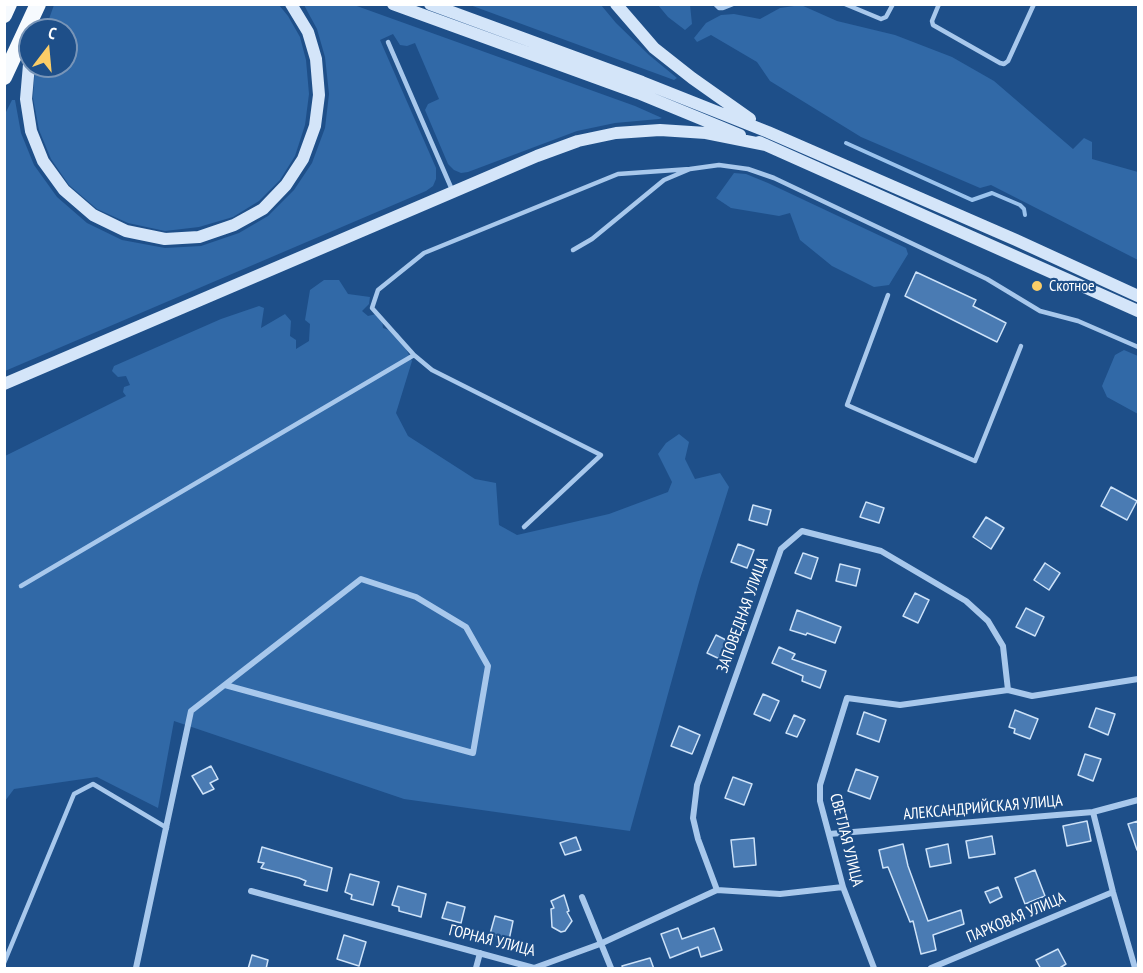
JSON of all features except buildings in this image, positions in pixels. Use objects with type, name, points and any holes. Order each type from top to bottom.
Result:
[{"type":"highway","points":[[4,15],[9,4]]},
{"type":"highway","points":[[4,77],[38,4]]},
{"type":"main road","points":[[28,78],[26,99],[31,131],[43,161],[64,190],[93,215],[126,231],[165,239],[199,237],[234,225],[262,209],[286,185],[303,159],[315,126],[319,95],[316,59],[308,32],[291,4]]},
{"type":"main road","points":[[393,4],[627,89],[766,145],[1138,311]]},
{"type":"main road","points":[[430,4],[642,82],[768,132],[1138,296]]},
{"type":"main road","points":[[616,4],[654,48],[768,132]]},
{"type":"main road","points":[[4,384],[547,152],[578,141],[616,133],[660,129],[705,133],[766,145]]},
{"type":"street","name":"ЗАПОВЕДНАЯ УЛИЦА","points":[[717,890],[698,839],[693,818],[697,785],[781,549],[802,531],[881,551],[966,601],[988,621],[1003,646],[1008,690]]},
{"type":"street","points":[[136,969],[191,711],[361,579],[416,597],[466,627],[488,666],[472,753],[225,685]]},
{"type":"street","points":[[1008,690],[1032,696],[1138,679]]},
{"type":"street","name":"СВЕТЛАЯ УЛИЦА","points":[[874,969],[843,887],[820,801],[820,785],[846,698],[900,705],[1008,690]]},
{"type":"street","name":"АЛЕКСАНДРИЙСКАЯ УЛИЦА","points":[[829,834],[1093,812],[1138,800]]},
{"type":"street","points":[[1093,812],[1135,969]]},
{"type":"street","points":[[717,890],[780,894],[843,887]]},
{"type":"street","name":"ГОРНАЯ УЛИЦА","points":[[251,891],[534,968],[600,944],[717,890]]},
{"type":"street","name":"ПАРКОВАЯ УЛИЦА","points":[[931,969],[1113,891]]},
{"type":"street","points":[[582,897],[611,969]]},
{"type":"street","points":[[476,969],[480,953]]},
{"type":"lane","points":[[716,4],[719,8],[723,8],[733,4]]},
{"type":"lane","points":[[844,4],[881,19],[886,17],[893,4]]},
{"type":"lane","points":[[939,4],[932,21],[933,25],[1000,63],[1008,61],[1034,4]]},
{"type":"lane","points":[[388,42],[453,192]]},
{"type":"lane","points":[[524,527],[601,455],[432,370],[414,355],[372,308],[378,290],[424,253],[618,174],[719,165],[748,169],[774,178],[987,279],[1040,311],[1078,321],[1138,347]]},
{"type":"lane","points":[[573,250],[592,239],[664,180],[690,169]]},
{"type":"lane","points":[[888,295],[847,405],[975,461],[1021,346]]},
{"type":"lane","points":[[21,586],[414,355]]},
{"type":"lane","points":[[4,963],[74,794],[93,784],[167,828]]},
{"type":"shaded area","points":[[54,5],[279,5],[300,37],[306,60],[309,94],[305,125],[295,156],[280,180],[259,201],[233,217],[199,227],[165,231],[128,223],[97,209],[69,185],[51,159],[39,130],[33,98],[34,78],[78,78],[78,18],[49,18]]},
{"type":"shaded area","points":[[304,5],[354,5],[635,106],[662,118],[615,123],[577,131],[461,173],[448,164],[425,110],[428,104],[439,99],[415,43],[407,46],[400,45],[393,34],[380,40],[436,168],[436,179],[433,186],[426,191],[5,371],[4,116],[12,100],[15,100],[21,133],[34,165],[57,197],[87,223],[122,240],[165,248],[201,246],[239,233],[268,216],[294,190],[312,163],[325,128],[329,94],[325,57],[317,29]]},
{"type":"shaded area","points":[[470,5],[601,5],[649,55],[677,78],[674,80]]},
{"type":"shaded area","points":[[658,5],[690,5],[692,24],[685,30],[668,17]]},
{"type":"shaded area","points":[[801,5],[837,21],[895,35],[952,57],[994,81],[1073,149],[1084,138],[1092,142],[1092,159],[1138,172],[1138,260],[991,185],[980,188],[861,137],[770,81],[757,62],[711,35],[697,42],[694,38],[706,23],[721,15],[734,14],[760,19],[780,8]]},
{"type":"shaded area","points":[[734,173],[746,174],[768,183],[906,248],[908,254],[889,285],[874,287],[832,266],[800,240],[790,213],[779,216],[731,208],[716,198]]},
{"type":"shaded area","points":[[324,280],[339,280],[348,294],[370,297],[369,304],[362,311],[368,316],[376,314],[382,319],[383,328],[398,333],[412,361],[396,413],[408,436],[475,479],[496,483],[499,525],[517,535],[609,514],[668,492],[672,482],[658,454],[666,443],[679,434],[689,442],[685,459],[695,479],[720,473],[729,487],[699,582],[630,831],[404,799],[174,721],[158,808],[97,777],[14,789],[5,801],[5,456],[126,396],[123,392],[124,387],[130,385],[126,376],[118,377],[112,371],[114,366],[221,319],[259,306],[264,308],[261,328],[285,314],[291,321],[290,336],[296,340],[296,349],[309,341],[310,324],[305,320],[310,290]]},
{"type":"shaded area","points":[[1124,350],[1138,356],[1138,414],[1107,397],[1102,386],[1115,355]]},
{"type":"waterway","points":[[846,143],[972,200],[992,193],[1020,205],[1025,215]]},
{"type":"place","name":"Скотное","points":[[1037,286]]}]
